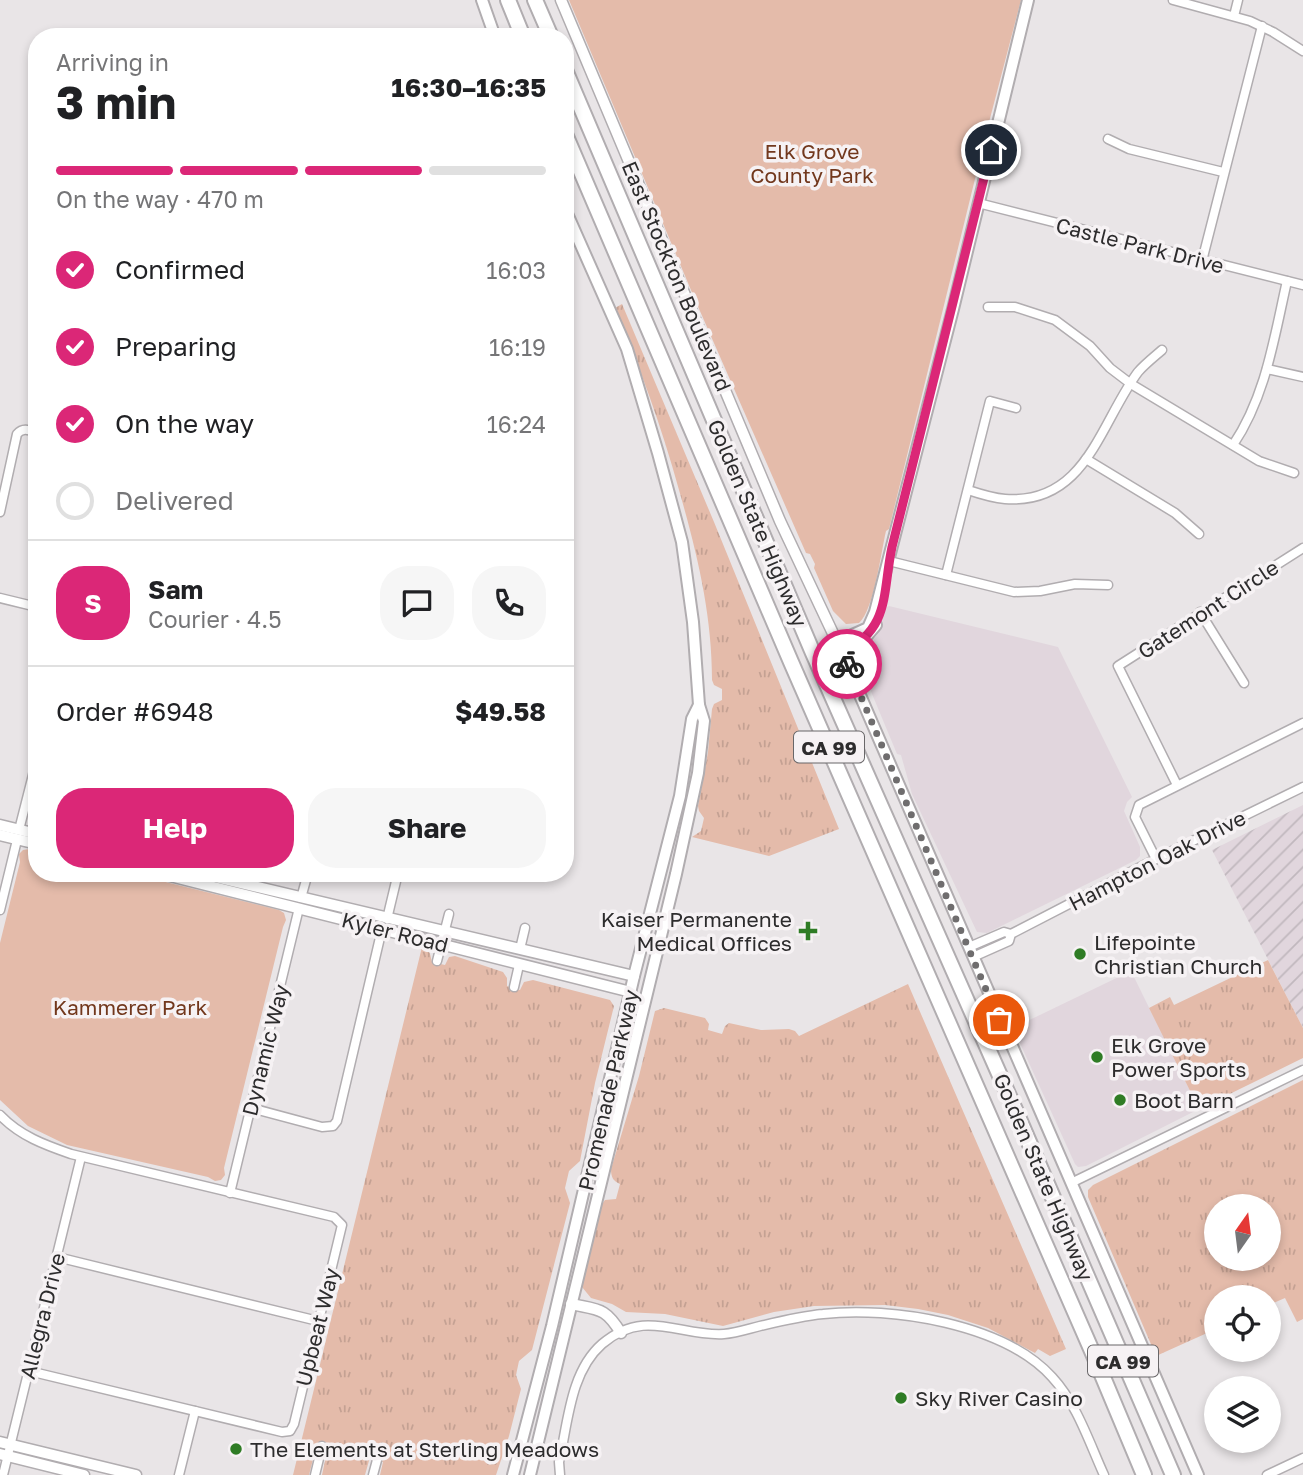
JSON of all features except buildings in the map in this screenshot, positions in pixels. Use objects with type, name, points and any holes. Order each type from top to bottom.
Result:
[{"type":"highway","points":[[508,0],[519,28]]},
{"type":"highway","points":[[535,0],[547,28]]},
{"type":"highway","name":"Golden State Highway","points":[[574,92],[813,653],[1173,1475]]},
{"type":"highway","name":"Golden State Highway","points":[[574,155],[775,627],[1144,1475]]},
{"type":"main road","points":[[482,0],[492,28]]},
{"type":"main road","points":[[840,647],[868,628],[875,612],[1028,0]]},
{"type":"main road","name":"Promenade Parkway","points":[[530,1475],[676,874],[704,721],[699,705],[693,622],[682,542],[627,349],[574,229]]},
{"type":"main road","name":"East Stockton Boulevard","points":[[840,647],[1198,1475]]},
{"type":"main road","name":"Promenade Parkway","points":[[513,1475],[674,820],[687,765],[692,719],[699,705]]},
{"type":"main road","points":[[687,765],[691,771],[685,808],[688,819]]},
{"type":"main road","points":[[674,820],[679,829],[672,869],[676,874]]},
{"type":"main road","points":[[598,1187],[596,1177],[608,1123],[604,1107]]},
{"type":"main road","points":[[578,1269],[578,1251],[591,1195],[589,1188],[585,1186]]},
{"type":"street","name":"East Stockton Boulevard","points":[[561,0],[573,28]]},
{"type":"street","points":[[1172,0],[1262,26],[1303,51]]},
{"type":"street","points":[[1234,16],[1238,0]]},
{"type":"street","points":[[1202,261],[1262,26]]},
{"type":"street","name":"East Stockton Boulevard","points":[[574,31],[780,521],[840,647]]},
{"type":"street","points":[[1108,139],[1129,149],[1223,172]]},
{"type":"street","name":"Castle Park Drive","points":[[978,203],[1303,285]]},
{"type":"street","points":[[1233,445],[1252,415],[1267,369],[1287,281]]},
{"type":"street","points":[[988,307],[1031,310],[1055,320],[1090,346],[1110,368],[1131,384],[1267,465],[1294,473]]},
{"type":"street","points":[[968,490],[1006,499],[1034,496],[1067,480],[1086,459],[1138,373],[1162,349]]},
{"type":"street","points":[[1267,369],[1303,377]]},
{"type":"street","points":[[946,575],[990,401],[1016,408]]},
{"type":"street","points":[[0,512],[17,434],[28,430]]},
{"type":"street","points":[[1086,459],[1183,517],[1199,534]]},
{"type":"street","name":"Gatemont Circle","points":[[1177,785],[1118,666],[1303,548]]},
{"type":"street","points":[[889,561],[1023,593],[1075,584],[1108,585]]},
{"type":"street","points":[[0,598],[28,605]]},
{"type":"street","points":[[1200,612],[1244,682]]},
{"type":"street","points":[[1156,859],[1135,817],[1139,805],[1303,723]]},
{"type":"street","name":"Hampton Oak Drive","points":[[971,952],[1004,932],[1011,934],[1303,787]]},
{"type":"street","points":[[0,910],[28,801]]},
{"type":"street","points":[[0,825],[18,835],[28,836]]},
{"type":"street","points":[[0,833],[12,832],[28,840]]},
{"type":"street","points":[[193,882],[300,903]]},
{"type":"street","name":"Kyler Road","points":[[229,882],[300,903],[384,922],[445,932],[634,976]]},
{"type":"street","name":"Dynamic Way","points":[[230,1192],[306,882]]},
{"type":"street","points":[[250,1108],[323,1127],[333,1126],[337,1121],[395,882]]},
{"type":"street","points":[[437,961],[449,914]]},
{"type":"street","name":"Kyler Road","points":[[384,922],[442,944],[631,992]]},
{"type":"street","points":[[520,949],[525,928]]},
{"type":"street","points":[[514,987],[522,960],[528,958],[573,968],[595,967]]},
{"type":"street","points":[[1071,1183],[1303,1070]]},
{"type":"street","name":"Upbeat Way","points":[[0,1115],[40,1144],[81,1157],[334,1217],[340,1221],[341,1229],[294,1424],[290,1431],[282,1432],[29,1371]]},
{"type":"street","name":"Allegra Drive","points":[[4,1475],[5,1443],[29,1371],[81,1157]]},
{"type":"street","points":[[57,1257],[318,1321]]},
{"type":"street","points":[[572,1304],[610,1315],[621,1333]]},
{"type":"street","points":[[560,1475],[559,1462],[581,1371],[600,1345],[621,1333],[644,1326],[660,1325],[723,1334],[809,1315],[847,1312],[904,1315],[958,1326],[1004,1344],[1033,1360],[1059,1385],[1077,1414],[1104,1475]]},
{"type":"street","points":[[179,1475],[195,1411]]},
{"type":"street","points":[[5,1443],[136,1475]]},
{"type":"street","points":[[315,1475],[322,1446]]},
{"type":"street","points":[[4,1455],[84,1475]]},
{"type":"street","points":[[1267,1475],[1303,1458]]},
{"type":"street","points":[[373,1475],[377,1462]]},
{"type":"shaded area","points":[[889,606],[1058,647],[1132,797],[1124,811],[1140,847],[1140,856],[1136,860],[987,933],[977,932],[912,794],[901,755],[897,754],[860,665],[862,654],[877,635],[884,609]]},
{"type":"shaded area","points":[[1303,805],[1303,1028],[1212,850]]},
{"type":"shaded area","points":[[1131,971],[1199,1109],[1086,1166],[1078,1167],[1013,1028]]},
{"type":"green space","name":"Elk Grove County Park","points":[[569,0],[1021,0],[889,529],[886,531],[873,594],[859,623],[846,624],[833,611],[814,568],[815,564],[810,554],[806,553],[696,302]]},
{"type":"green space","points":[[622,304],[839,829],[769,856],[692,837],[701,831],[704,818],[698,806],[708,752],[712,709],[714,704],[722,700],[722,689],[714,685],[712,680],[706,607],[692,537],[658,421],[615,308]]},
{"type":"green space","name":"Kammerer Park","points":[[28,849],[28,882],[165,882],[284,913],[286,920],[224,1168],[225,1175],[221,1180],[215,1181],[208,1177],[67,1145],[28,1126],[0,1100],[0,943],[20,862],[19,854]]},
{"type":"green space","points":[[422,947],[429,950],[432,962],[445,965],[449,957],[455,956],[503,972],[507,978],[507,986],[520,990],[524,982],[533,980],[610,1000],[614,1006],[580,1161],[569,1171],[565,1188],[570,1203],[532,1350],[519,1361],[516,1375],[521,1389],[496,1475],[380,1475],[383,1462],[370,1457],[365,1475],[322,1475],[328,1447],[317,1444],[309,1475],[293,1475]]},
{"type":"green space","points":[[1268,960],[1303,1028],[1303,1058],[1199,1109],[1149,1008],[1170,997],[1174,1005]]},
{"type":"green space","points":[[908,984],[1066,1349],[1050,1356],[1038,1349],[1035,1353],[988,1328],[948,1315],[885,1305],[814,1306],[774,1312],[723,1326],[665,1314],[626,1312],[612,1304],[591,1298],[582,1287],[581,1280],[602,1204],[605,1200],[616,1199],[620,1184],[613,1178],[611,1169],[655,1011],[664,1008],[705,1018],[709,1024],[708,1030],[722,1034],[729,1023],[761,1030],[789,1029],[799,1036]]},
{"type":"green space","points":[[1303,1080],[1303,1319],[1297,1322],[1285,1298],[1281,1300],[1281,1285],[1204,1285],[1204,1334],[1156,1356],[1088,1197],[1088,1190],[1093,1185]]},
{"type":"way so far","points":[[847,664],[999,1020]]},
{"type":"place","name":"Kaiser Permanente Medical Offices","points":[[808,931]]},
{"type":"place","name":"Lifepointe Christian Church","points":[[1080,954]]},
{"type":"place","name":"Elk Grove Power Sports","points":[[1097,1057]]},
{"type":"place","name":"Boot Barn","points":[[1120,1100]]},
{"type":"place","name":"Sky River Casino","points":[[901,1398]]},
{"type":"place","name":"The Elements at Sterling Meadows","points":[[236,1449]]},
{"type":"route","points":[[847,664],[842,653],[859,645],[873,632],[877,624],[887,585],[892,547],[991,150]]}]
